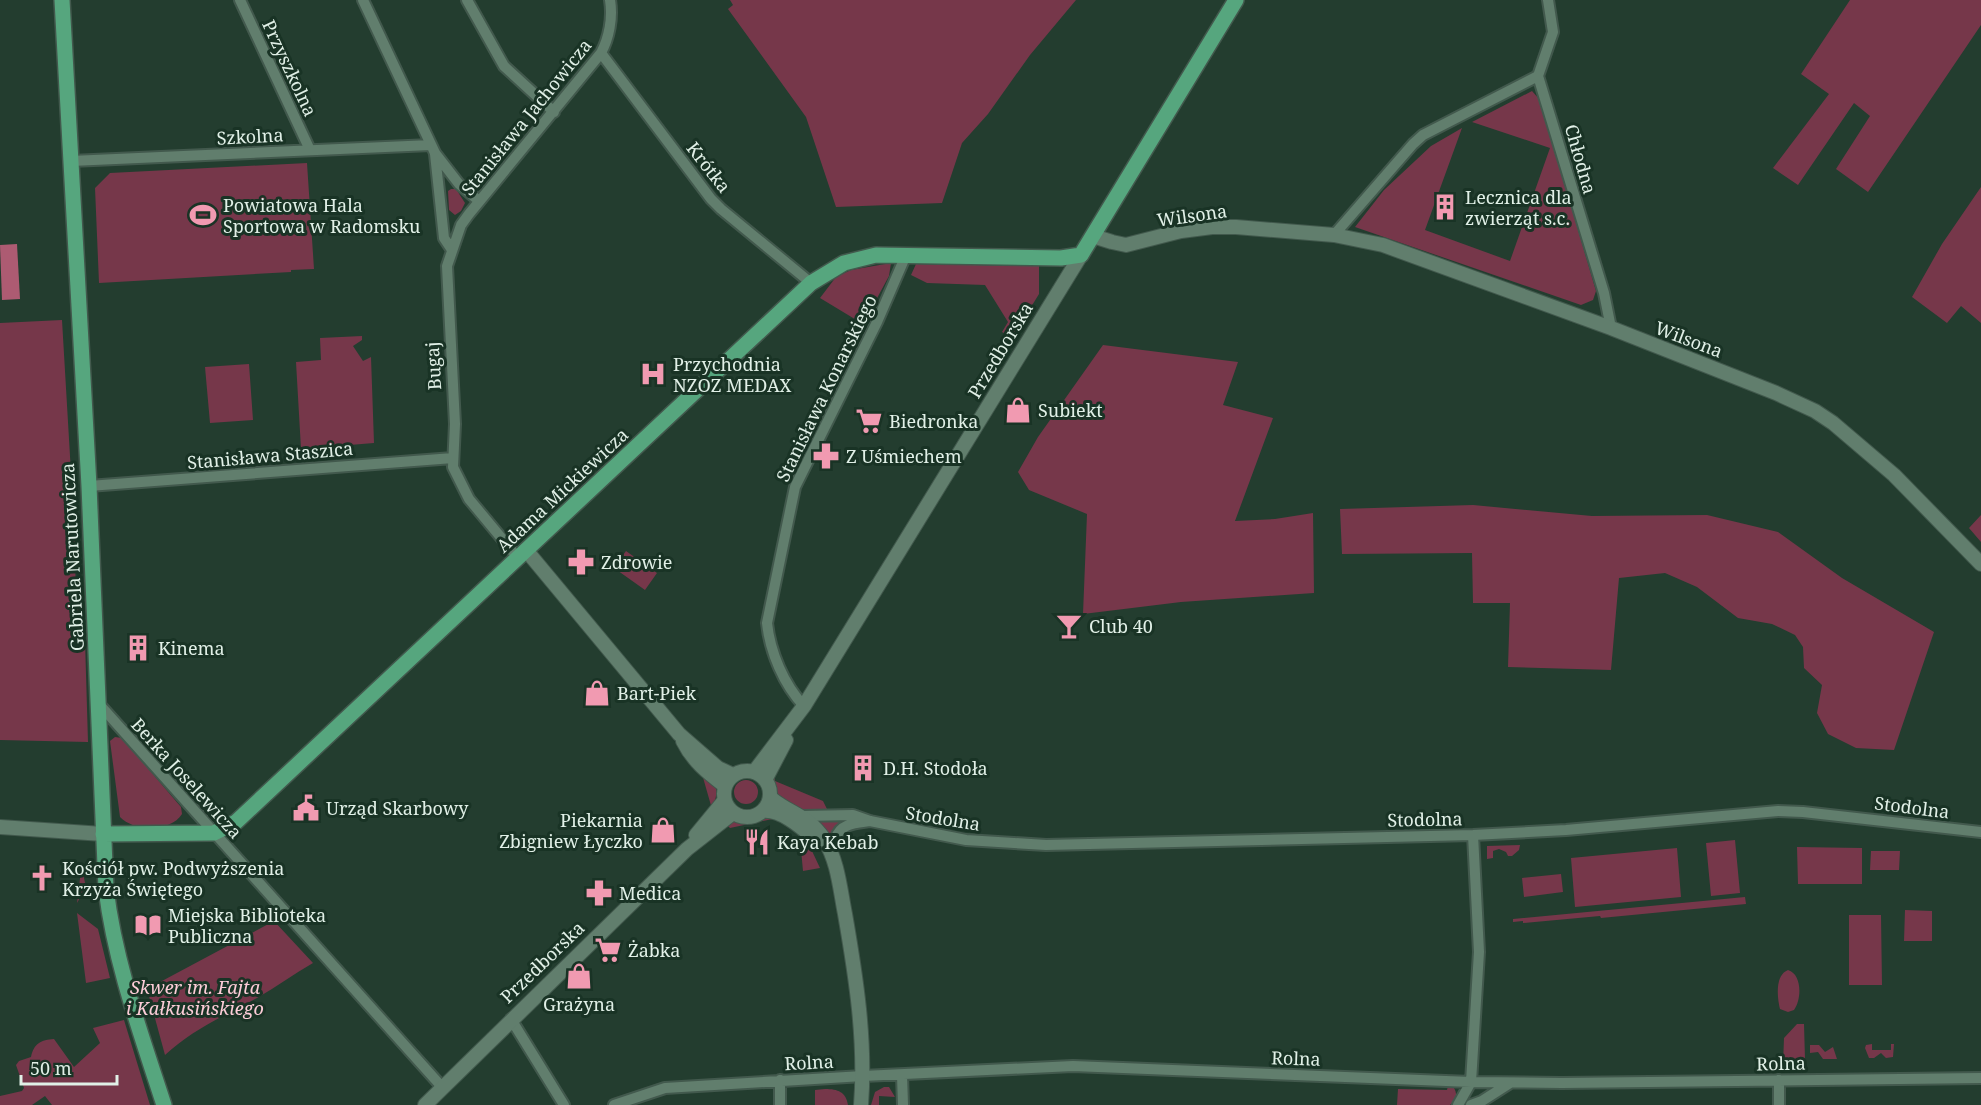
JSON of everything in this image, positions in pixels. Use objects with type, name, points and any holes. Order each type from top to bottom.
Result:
[{"type":"main road","name":"Gabriela Narutowicza","points":[[62,0],[89,486],[108,910],[126,981],[164,1105]]},
{"type":"main road","name":"Przedborska","points":[[1081,255],[1236,0]]},
{"type":"main road","name":"Adama Mickiewicza","points":[[103,834],[214,833],[236,822],[811,283],[835,268],[858,258],[876,255],[1061,258],[1081,255]]},
{"type":"street","name":"Przyszkolna","points":[[240,0],[310,150]]},
{"type":"street","name":"Bugaj","points":[[363,0],[433,149],[459,184],[479,201]]},
{"type":"street","points":[[467,0],[504,66],[554,112]]},
{"type":"street","name":"Stanisława Jachowicza","points":[[452,250],[461,225],[479,201],[601,53],[607,42],[610,28],[610,0]]},
{"type":"street","points":[[1334,235],[1423,135],[1539,76],[1552,32],[1548,0]]},
{"type":"street","name":"Krótka","points":[[601,53],[711,199],[811,283]]},
{"type":"street","name":"Chłodna","points":[[1539,76],[1604,293],[1611,328]]},
{"type":"street","name":"Szkolna","points":[[71,161],[310,150],[433,149]]},
{"type":"street","name":"Bugaj","points":[[433,149],[444,238],[452,250],[447,266],[447,289],[455,424],[453,458],[456,476],[469,499],[522,554],[679,734],[691,757],[700,766],[729,781]]},
{"type":"street","name":"Wilsona","points":[[1093,236],[1126,245],[1181,231],[1212,227],[1334,235],[1383,245],[1611,328],[1776,393],[1815,411],[1833,423],[1894,476],[1981,564]]},
{"type":"street","name":"Stanisława Konarskiego","points":[[804,706],[792,693],[780,666],[769,638],[768,623],[795,487],[877,322],[906,255]]},
{"type":"street","name":"Przedborska","points":[[760,776],[1081,255]]},
{"type":"street","name":"Stanisława Staszica","points":[[89,486],[453,458]]},
{"type":"street","name":"Berka Joselewicza","points":[[99,704],[442,1087]]},
{"type":"street","points":[[771,798],[763,811],[752,817],[743,817],[733,813],[724,801],[729,781],[746,771],[760,776],[771,798],[803,816],[825,841],[830,852],[838,876],[861,1031],[863,1076],[861,1105]]},
{"type":"street","name":"Przedborska","points":[[687,849],[724,801]]},
{"type":"street","points":[[763,811],[788,819],[830,852]]},
{"type":"street","name":"Stodolna","points":[[803,816],[842,814],[966,840],[1046,845],[1473,835],[1566,830],[1773,811],[1803,812],[1981,832]]},
{"type":"street","name":"Przedborska","points":[[424,1105],[687,849],[733,813]]},
{"type":"street","name":"Stodolna","points":[[830,852],[842,828],[870,821]]},
{"type":"street","points":[[0,827],[103,834]]},
{"type":"street","points":[[1458,1105],[1471,1082],[1479,952],[1473,835]]},
{"type":"street","points":[[512,1019],[564,1105]]},
{"type":"street","name":"Rolna","points":[[614,1105],[665,1088],[1073,1066],[1471,1082],[1981,1078]]},
{"type":"street","points":[[902,1075],[903,1105]]},
{"type":"street","points":[[780,1080],[780,1105]]},
{"type":"street","points":[[1779,1080],[1779,1105]]},
{"type":"street","points":[[1471,1105],[1482,1101],[1511,1082]]},
{"type":"green space","points":[[730,0],[1076,0],[1030,55],[988,114],[962,143],[942,203],[836,207],[806,117],[728,9],[733,5]]},
{"type":"green space","points":[[1850,0],[1981,0],[1981,25],[1868,192],[1836,169],[1870,116],[1854,103],[1798,185],[1773,168],[1829,94],[1801,74]]},
{"type":"green space","points":[[1532,91],[1540,100],[1596,291],[1593,300],[1581,305],[1355,227],[1384,190],[1431,146],[1462,128],[1425,230],[1510,261],[1550,148],[1472,122]]},
{"type":"green space","name":"Powiatowa Hala Sportowa w Radomsku","points":[[307,163],[314,269],[99,283],[95,188],[110,173]]},
{"type":"green space","points":[[1981,187],[1981,323],[1961,306],[1947,323],[1912,297],[1942,244]]},
{"type":"green space","points":[[456,189],[465,203],[461,211],[455,215],[449,210],[448,191]]},
{"type":"green space","points":[[891,263],[889,276],[863,324],[820,298],[836,277],[851,270]]},
{"type":"green space","points":[[916,264],[1039,266],[1039,294],[1012,338],[1002,332],[1008,322],[985,285],[927,283],[911,275]]},
{"type":"green space","points":[[62,320],[76,529],[76,598],[84,625],[85,640],[88,742],[0,740],[0,323]]},
{"type":"green space","points":[[362,336],[362,340],[353,346],[363,361],[371,357],[374,443],[301,449],[296,362],[321,360],[320,338]]},
{"type":"green space","points":[[1103,345],[1238,362],[1223,405],[1273,418],[1235,521],[1275,519],[1313,513],[1314,593],[1181,602],[1083,614],[1087,514],[1029,490],[1018,472],[1038,437]]},
{"type":"green space","points":[[249,364],[253,420],[210,423],[205,367]]},
{"type":"green space","points":[[1473,505],[1592,516],[1707,515],[1778,532],[1842,578],[1934,632],[1894,750],[1856,748],[1828,734],[1817,713],[1822,685],[1804,668],[1803,647],[1795,635],[1772,624],[1738,618],[1697,587],[1665,573],[1619,578],[1611,670],[1508,667],[1510,603],[1473,603],[1472,553],[1342,554],[1340,509]]},
{"type":"green space","points":[[1981,515],[1981,542],[1969,528]]},
{"type":"green space","points":[[626,551],[657,573],[645,590],[614,568]]},
{"type":"green space","points":[[115,737],[122,738],[181,807],[182,814],[177,820],[152,828],[134,825],[120,817],[110,741]]},
{"type":"green space","points":[[774,770],[775,781],[823,801],[828,811],[806,812],[779,798],[773,784]]},
{"type":"green space","points":[[702,774],[712,782],[716,789],[712,809]]},
{"type":"green space","points":[[746,780],[755,783],[758,792],[755,801],[746,804],[737,801],[734,792],[737,783]]},
{"type":"green space","points":[[761,816],[777,818],[730,828],[726,824],[752,819]]},
{"type":"green space","points":[[851,818],[834,829],[831,840],[814,820]]},
{"type":"green space","points":[[800,839],[812,851],[820,868],[803,871]]},
{"type":"green space","points":[[1735,840],[1740,893],[1711,896],[1706,843]]},
{"type":"green space","points":[[1520,845],[1519,850],[1512,856],[1508,856],[1506,852],[1499,849],[1493,851],[1493,858],[1487,859],[1487,846]]},
{"type":"green space","points":[[1797,847],[1862,848],[1862,884],[1798,884]]},
{"type":"green space","points":[[1677,848],[1681,897],[1575,907],[1571,858]]},
{"type":"green space","points":[[1871,851],[1900,851],[1899,870],[1870,870]]},
{"type":"green space","points":[[81,865],[86,887],[77,903],[81,870]]},
{"type":"green space","points":[[1561,874],[1563,892],[1524,897],[1522,878]]},
{"type":"green space","points":[[1745,897],[1746,904],[1601,918],[1600,916],[1513,922],[1513,919]]},
{"type":"green space","points":[[1905,910],[1932,911],[1932,941],[1904,941]]},
{"type":"green space","points":[[77,913],[98,929],[110,978],[86,983]]},
{"type":"green space","points":[[1849,915],[1881,915],[1882,985],[1849,985]]},
{"type":"green space","name":"Skwer im. Fajta i Kałkusińskiego","points":[[274,921],[313,963],[257,998],[198,1030],[165,1055],[147,989]]},
{"type":"green space","points":[[1788,970],[1796,976],[1799,994],[1794,1010],[1788,1012],[1780,1009],[1778,993],[1779,981]]},
{"type":"green space","points":[[124,1020],[150,1105],[52,1105],[45,1096],[32,1105],[0,1105],[0,1096],[22,1091],[24,1088],[16,1065],[19,1061],[31,1057],[34,1048],[39,1043],[54,1039],[74,1067],[100,1043],[93,1028]]},
{"type":"green space","points":[[1797,1024],[1804,1024],[1805,1059],[1783,1065],[1784,1038]]},
{"type":"green space","points":[[1872,1044],[1872,1050],[1891,1050],[1891,1044],[1894,1044],[1893,1057],[1886,1058],[1881,1053],[1874,1058],[1869,1058],[1865,1048],[1866,1045]]},
{"type":"green space","points":[[1810,1045],[1819,1045],[1825,1052],[1833,1047],[1837,1059],[1823,1059],[1818,1052],[1810,1053]]},
{"type":"green space","points":[[1448,1086],[1454,1088],[1456,1093],[1450,1105],[1397,1105],[1398,1089],[1447,1090]]},
{"type":"green space","points":[[889,1087],[895,1097],[879,1096],[879,1105],[871,1105],[875,1092]]},
{"type":"green space","points":[[815,1090],[841,1092],[848,1105],[815,1105]]},
{"type":"shaded area","points":[[17,244],[20,299],[2,300],[0,245]]},
{"type":"place","name":"Lecznica dla zwierząt s.c.","points":[[1445,207]]},
{"type":"place","name":"Powiatowa Hala Sportowa w Radomsku","points":[[203,215]]},
{"type":"place","name":"Przychodnia NZOZ MEDAX","points":[[653,374]]},
{"type":"place","name":"Subiekt","points":[[1018,410]]},
{"type":"place","name":"Biedronka","points":[[869,421]]},
{"type":"place","name":"Z Uśmiechem","points":[[826,456]]},
{"type":"place","name":"Zdrowie","points":[[581,562]]},
{"type":"place","name":"Club 40","points":[[1069,626]]},
{"type":"place","name":"Kinema","points":[[138,648]]},
{"type":"place","name":"Bart-Piek","points":[[597,693]]},
{"type":"place","name":"D.H. Stodoła","points":[[863,768]]},
{"type":"place","name":"Urząd Skarbowy","points":[[306,808]]},
{"type":"place","name":"Piekarnia Zbigniew Łyczko","points":[[663,830]]},
{"type":"place","name":"Kaya Kebab","points":[[757,842]]},
{"type":"place","name":"Kościół pw. Podwyższenia Krzyża Świętego","points":[[42,878]]},
{"type":"place","name":"Medica","points":[[599,893]]},
{"type":"place","name":"Miejska Biblioteka Publiczna","points":[[148,925]]},
{"type":"place","name":"Żabka","points":[[608,950]]},
{"type":"place","name":"Grażyna","points":[[579,976]]}]
